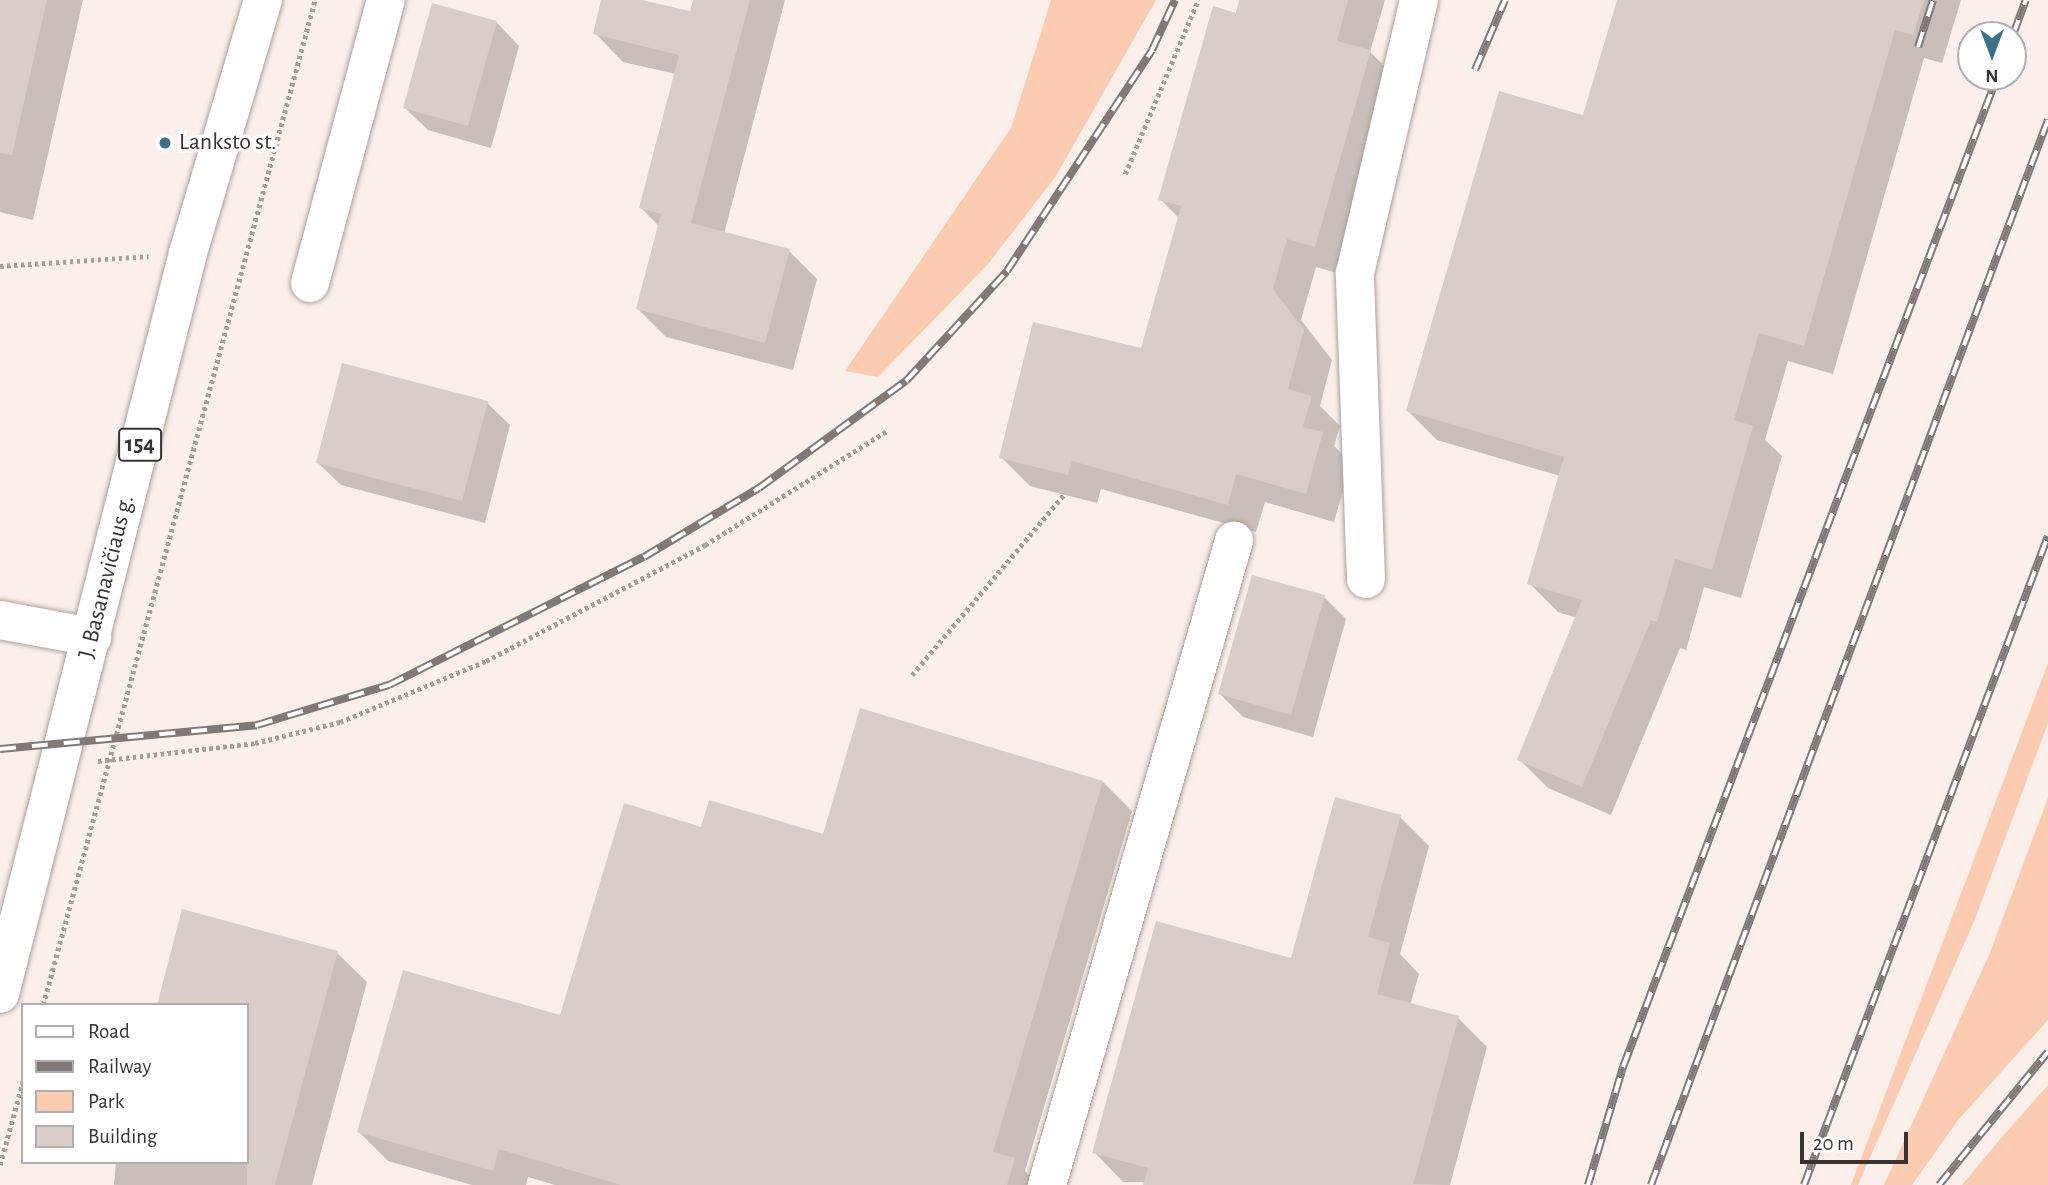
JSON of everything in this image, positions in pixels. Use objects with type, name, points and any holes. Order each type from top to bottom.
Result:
[{"type":"main road","name":"J. Basanavičiaus g.","points":[[0,994],[188,253],[263,0]]},
{"type":"main road","points":[[310,284],[386,0]]},
{"type":"main road","points":[[1366,579],[1355,273],[1419,0]]},
{"type":"main road","points":[[1047,1185],[1234,541]]},
{"type":"main road","points":[[0,620],[92,637]]},
{"type":"path","points":[[44,1003],[315,0]]},
{"type":"path","points":[[1125,174],[1198,0]]},
{"type":"path","points":[[0,266],[188,253]]},
{"type":"path","points":[[60,764],[255,743],[340,722],[486,661],[705,545],[887,430]]},
{"type":"path","points":[[912,675],[1065,493]]},
{"type":"path","points":[[0,1165],[21,1088]]},
{"type":"green space","points":[[1051,0],[1156,0],[1056,176],[988,264],[878,377],[845,371],[1011,128]]},
{"type":"green space","points":[[2048,663],[2048,723],[1975,919],[1858,1185],[1851,1185]]},
{"type":"green space","points":[[2048,798],[2048,1020],[1958,1120],[1912,1185],[1884,1185],[1989,955]]},
{"type":"green space","points":[[2048,1085],[2048,1185],[1962,1185],[2002,1137]]},
{"type":"building","points":[[0,0],[47,0],[12,155],[0,153]]},
{"type":"building","points":[[601,0],[642,0],[690,11],[693,0],[750,0],[691,223],[790,249],[765,343],[636,309],[661,214],[639,208],[679,55],[593,34]]},
{"type":"building","points":[[1239,0],[1348,0],[1337,41],[1371,50],[1315,247],[1287,239],[1273,289],[1304,330],[1288,389],[1312,396],[1303,427],[1323,432],[1306,494],[1236,474],[1228,505],[1072,461],[1068,475],[999,458],[1033,322],[1141,348],[1181,206],[1158,200],[1213,6],[1236,13]]},
{"type":"building","points":[[1617,0],[1924,0],[1913,35],[1895,30],[1804,346],[1759,333],[1734,420],[1753,426],[1712,570],[1675,559],[1657,622],[1651,620],[1582,787],[1517,760],[1582,600],[1527,584],[1564,457],[1406,411],[1499,91],[1583,115]]},
{"type":"building","points":[[432,3],[497,21],[468,126],[403,108]]},
{"type":"building","points":[[342,363],[488,401],[462,501],[316,463]]},
{"type":"building","points":[[1252,575],[1325,595],[1291,715],[1218,694]]},
{"type":"building","points":[[860,708],[1103,781],[993,1152],[1015,1158],[1007,1185],[621,1185],[499,1149],[493,1171],[357,1132],[403,970],[560,1015],[624,803],[701,827],[709,800],[823,834]]},
{"type":"building","points":[[1335,797],[1401,815],[1368,937],[1390,943],[1377,994],[1459,1016],[1413,1185],[1143,1185],[1148,1168],[1092,1153],[1156,921],[1291,958]]},
{"type":"building","points":[[182,909],[338,951],[275,1185],[247,1185],[248,1003],[158,1003]]},
{"type":"railway","points":[[0,749],[257,725],[389,685],[644,557],[759,488],[906,381],[1007,271],[1152,50],[1175,0]]},
{"type":"railway","points":[[1475,70],[1505,0]]},
{"type":"railway","points":[[1918,47],[1933,0]]},
{"type":"railway","points":[[2018,21],[2026,0]]},
{"type":"railway","points":[[1588,1185],[1623,1067],[1992,91]]},
{"type":"railway","points":[[1651,1185],[2048,120]]},
{"type":"railway","points":[[1804,1185],[2048,536]]},
{"type":"railway","points":[[1939,1185],[2048,1052]]},
{"type":"place","name":"Lanksto st.","points":[[165,143]]}]
